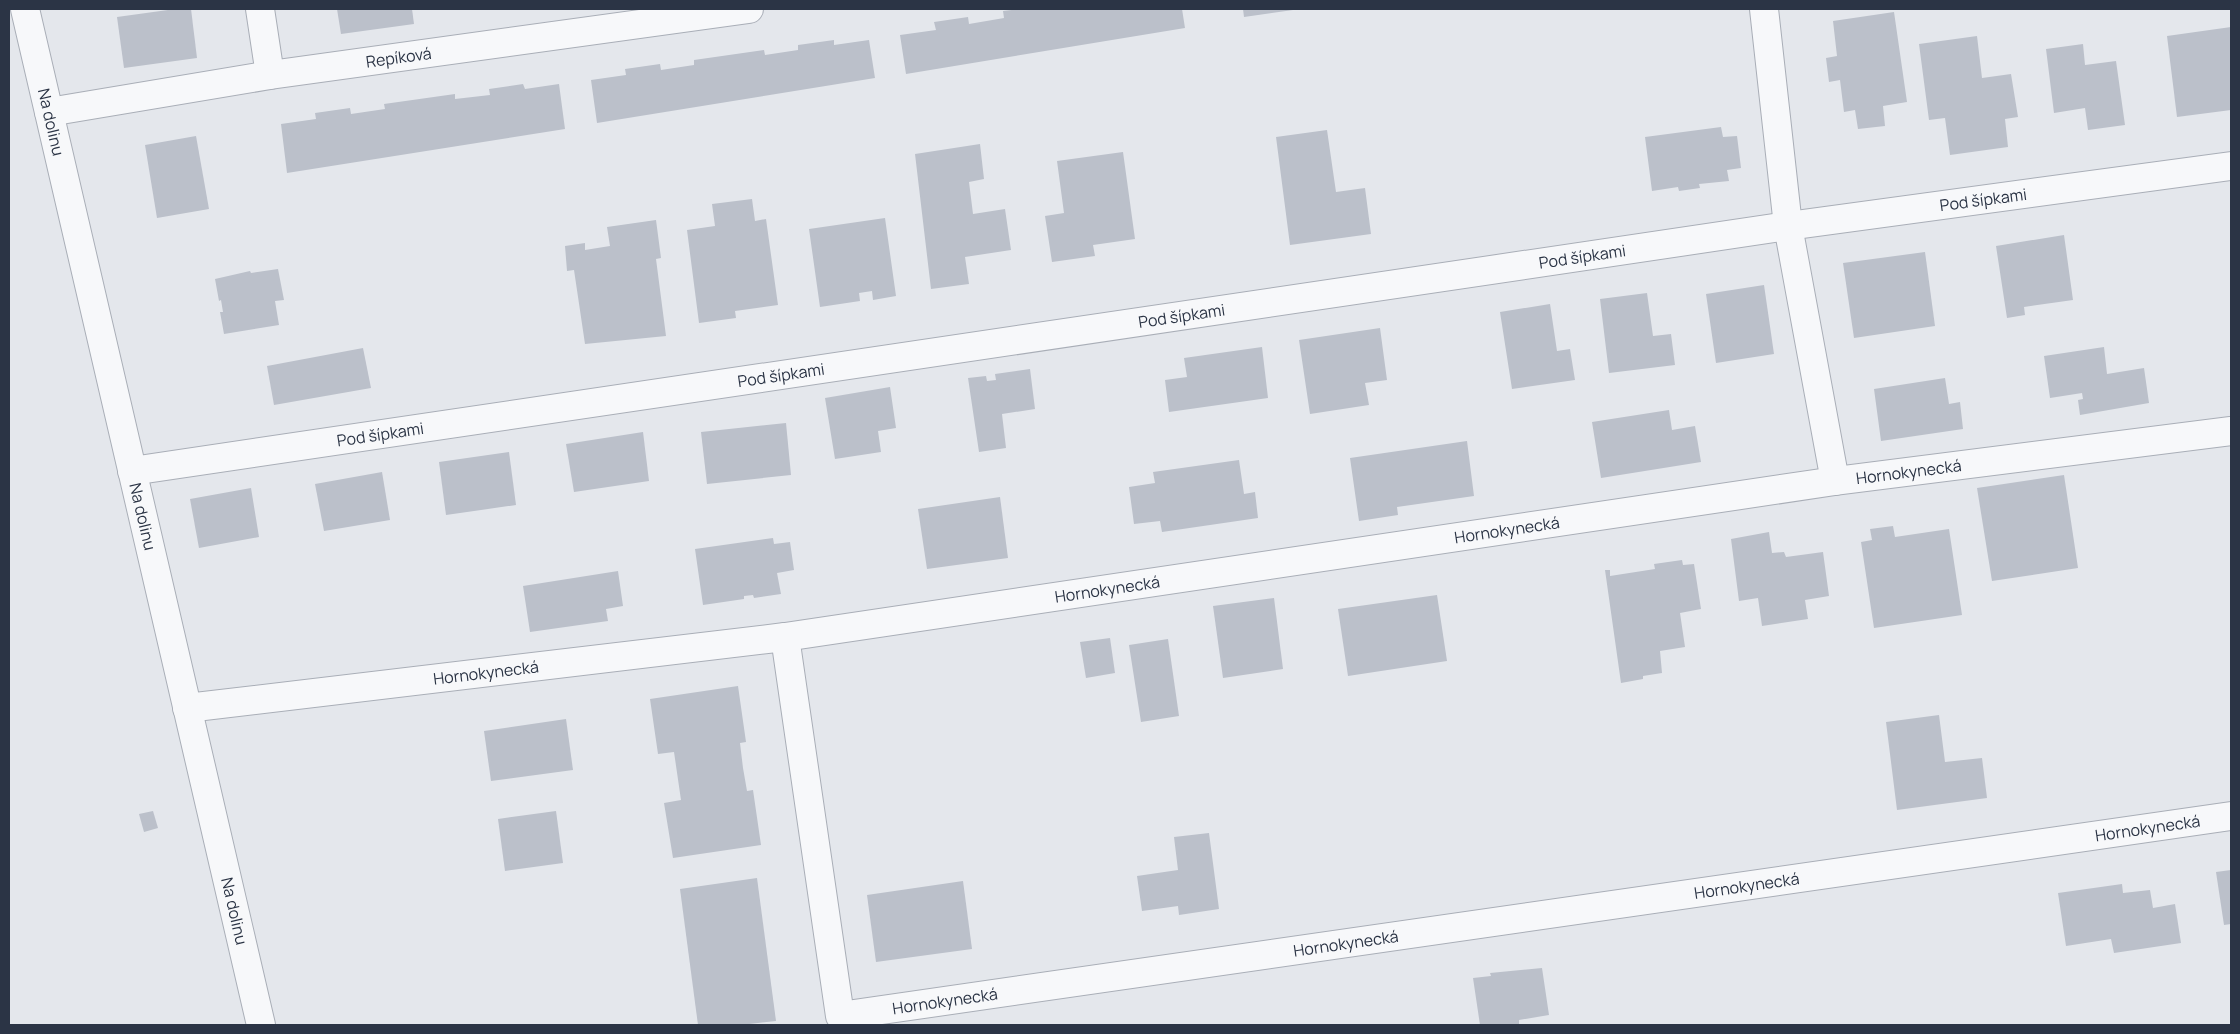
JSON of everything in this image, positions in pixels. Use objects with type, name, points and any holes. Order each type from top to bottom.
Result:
[{"type":"street","name":"Na dolinu","points":[[25,9],[261,1025]]},
{"type":"street","points":[[260,9],[270,75]]},
{"type":"street","name":"Repíková","points":[[49,112],[270,75],[749,9]]},
{"type":"street","points":[[1764,9],[1788,226],[1835,481]]},
{"type":"street","name":"Pod šípkami","points":[[132,470],[1788,226],[2231,166]]},
{"type":"street","name":"Hornokynecká","points":[[187,708],[785,638],[1835,481],[2231,431]]},
{"type":"street","name":"Hornokynecká","points":[[785,638],[840,1016],[2231,816]]},
{"type":"building","points":[[175,9],[191,9],[197,58],[124,68],[117,17]]},
{"type":"building","points":[[337,9],[412,9],[414,24],[341,34]]},
{"type":"building","points":[[1019,9],[1182,9],[1185,28],[906,74],[900,35],[936,30],[934,22],[968,17],[969,24],[1004,18],[1003,11]]},
{"type":"building","points":[[1243,9],[1293,9],[1293,10],[1244,17]]},
{"type":"building","points":[[1894,12],[1907,102],[1883,106],[1885,126],[1858,129],[1855,110],[1844,112],[1840,80],[1829,82],[1826,58],[1837,56],[1833,21]]},
{"type":"building","points":[[2231,27],[2231,110],[2177,117],[2167,36]]},
{"type":"building","points":[[1977,36],[1982,78],[2011,74],[2018,117],[2005,119],[2008,147],[1950,155],[1945,118],[1929,120],[1919,44]]},
{"type":"building","points":[[834,40],[834,45],[869,40],[875,78],[597,123],[591,80],[626,75],[625,69],[660,64],[661,70],[694,65],[694,60],[764,50],[765,55],[798,50],[798,45]]},
{"type":"building","points":[[2083,44],[2085,65],[2116,61],[2125,125],[2088,130],[2085,108],[2054,113],[2046,49]]},
{"type":"building","points":[[523,84],[525,89],[559,84],[565,129],[287,173],[281,124],[316,119],[315,113],[350,108],[351,114],[385,109],[384,104],[455,94],[455,99],[490,95],[489,89]]},
{"type":"building","points":[[1721,127],[1723,137],[1737,136],[1741,168],[1727,170],[1729,181],[1699,184],[1700,188],[1679,191],[1678,187],[1652,191],[1645,137]]},
{"type":"building","points":[[1327,130],[1336,192],[1365,188],[1371,234],[1290,245],[1276,137]]},
{"type":"building","points":[[196,136],[209,209],[157,218],[145,145]]},
{"type":"building","points":[[980,144],[984,179],[969,182],[973,214],[1005,209],[1011,250],[965,257],[969,284],[931,289],[915,154]]},
{"type":"building","points":[[1123,152],[1135,239],[1093,245],[1095,256],[1052,262],[1045,216],[1064,213],[1057,161]]},
{"type":"building","points":[[752,199],[755,221],[766,219],[778,305],[735,311],[736,318],[699,323],[687,230],[715,226],[712,204]]},
{"type":"building","points":[[885,218],[896,296],[873,300],[872,291],[859,293],[860,301],[820,307],[809,229]]},
{"type":"building","points":[[656,220],[661,258],[656,259],[666,336],[585,344],[574,270],[567,271],[565,246],[585,243],[585,250],[610,246],[607,227]]},
{"type":"building","points":[[2064,235],[2073,300],[2024,307],[2025,315],[2007,318],[1996,246]]},
{"type":"building","points":[[1925,252],[1935,326],[1854,338],[1843,263]]},
{"type":"building","points":[[278,269],[284,300],[275,301],[279,325],[224,334],[220,312],[223,312],[215,279],[250,271],[251,273]]},
{"type":"building","points":[[1764,285],[1774,354],[1716,363],[1706,294]]},
{"type":"building","points":[[1647,293],[1653,336],[1671,334],[1675,365],[1609,373],[1600,299]]},
{"type":"building","points":[[1550,304],[1557,351],[1570,349],[1575,380],[1512,389],[1500,312]]},
{"type":"building","points":[[1380,328],[1387,380],[1365,383],[1369,405],[1310,414],[1299,340]]},
{"type":"building","points":[[1262,347],[1268,398],[1169,412],[1165,380],[1187,377],[1184,358]]},
{"type":"building","points":[[2104,347],[2107,374],[2144,368],[2149,403],[2080,415],[2078,400],[2083,399],[2082,393],[2050,398],[2044,356]]},
{"type":"building","points":[[363,348],[371,388],[274,405],[267,366]]},
{"type":"building","points":[[1030,369],[1035,409],[1002,414],[1006,448],[979,452],[968,378],[986,376],[987,381],[996,380],[995,374]]},
{"type":"building","points":[[1945,378],[1949,404],[1960,402],[1963,429],[1881,441],[1874,389]]},
{"type":"building","points":[[890,387],[896,428],[878,431],[881,452],[835,459],[825,398]]},
{"type":"building","points":[[1669,410],[1672,430],[1695,426],[1701,462],[1601,478],[1592,422]]},
{"type":"building","points":[[786,423],[791,475],[707,484],[701,432]]},
{"type":"building","points":[[643,432],[649,481],[574,492],[566,444]]},
{"type":"building","points":[[1467,441],[1474,496],[1397,507],[1398,515],[1359,521],[1350,458]]},
{"type":"building","points":[[509,452],[516,505],[446,515],[439,462]]},
{"type":"building","points":[[1239,460],[1244,494],[1255,492],[1258,518],[1162,532],[1160,521],[1134,524],[1129,487],[1155,483],[1153,472]]},
{"type":"building","points":[[382,472],[390,520],[324,531],[315,484]]},
{"type":"building","points":[[2064,475],[2078,568],[1992,581],[1977,488]]},
{"type":"building","points":[[251,488],[259,537],[199,548],[190,499]]},
{"type":"building","points":[[1000,497],[1008,558],[927,569],[918,509]]},
{"type":"building","points":[[1893,526],[1895,537],[1949,529],[1962,615],[1874,628],[1861,542],[1872,540],[1870,529]]},
{"type":"building","points":[[1769,532],[1772,553],[1784,552],[1786,557],[1823,552],[1829,596],[1805,600],[1808,619],[1762,626],[1758,598],[1739,601],[1731,539]]},
{"type":"building","points":[[773,538],[774,544],[790,542],[794,570],[777,573],[781,594],[754,598],[753,595],[744,596],[744,599],[703,605],[695,549]]},
{"type":"building","points":[[1682,560],[1683,565],[1694,564],[1701,609],[1680,613],[1685,647],[1660,651],[1662,673],[1643,676],[1643,679],[1621,683],[1605,570],[1610,570],[1610,576],[1655,569],[1654,564]]},
{"type":"building","points":[[618,571],[623,606],[606,609],[608,621],[530,632],[523,586]]},
{"type":"building","points":[[1437,595],[1447,661],[1348,676],[1338,609]]},
{"type":"building","points":[[1274,598],[1283,669],[1223,678],[1213,606]]},
{"type":"building","points":[[1110,638],[1115,673],[1086,678],[1080,642]]},
{"type":"building","points":[[1168,639],[1179,716],[1141,722],[1129,645]]},
{"type":"building","points":[[738,686],[746,742],[740,743],[743,768],[747,791],[753,790],[761,845],[673,858],[664,803],[681,800],[674,752],[658,754],[650,699]]},
{"type":"building","points":[[1939,715],[1945,762],[1982,758],[1987,798],[1897,810],[1886,722]]},
{"type":"building","points":[[566,719],[573,770],[491,781],[484,731]]},
{"type":"building","points":[[153,811],[158,828],[144,832],[139,814]]},
{"type":"building","points":[[556,811],[563,863],[505,871],[498,819]]},
{"type":"building","points":[[1209,833],[1219,909],[1179,915],[1178,906],[1142,911],[1137,876],[1178,870],[1174,837]]},
{"type":"building","points":[[2231,870],[2231,924],[2224,925],[2216,872]]},
{"type":"building","points":[[757,878],[776,1021],[741,1025],[698,1025],[680,889]]},
{"type":"building","points":[[963,881],[972,949],[876,962],[867,895]]},
{"type":"building","points":[[2122,884],[2123,893],[2150,890],[2153,908],[2175,904],[2181,943],[2114,953],[2111,939],[2066,946],[2058,893]]},
{"type":"building","points":[[1542,968],[1549,1015],[1519,1020],[1519,1025],[1480,1025],[1473,978],[1491,976],[1490,973]]}]
